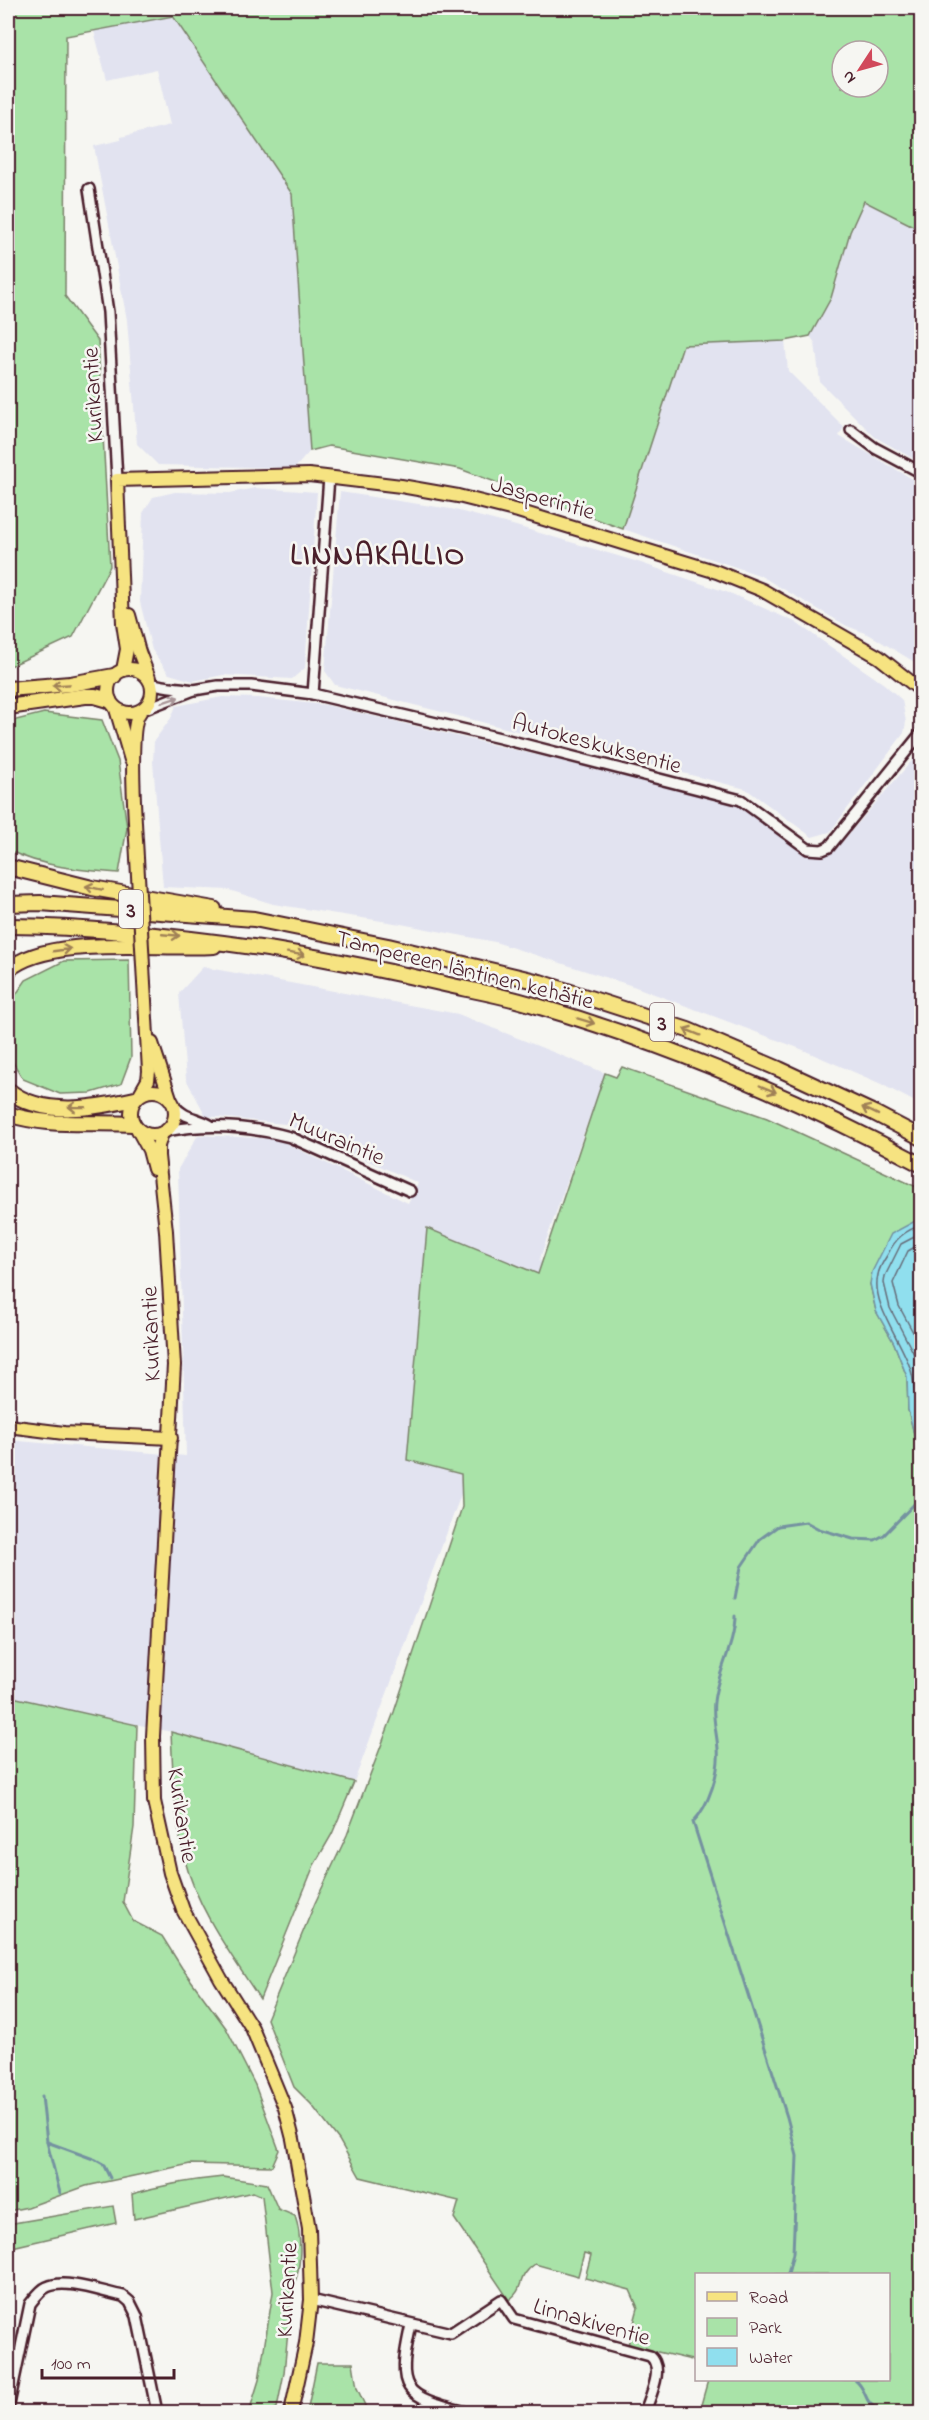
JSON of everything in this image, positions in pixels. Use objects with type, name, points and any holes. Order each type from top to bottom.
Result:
[{"type":"highway","points":[[8,689],[70,684],[118,673]]},
{"type":"highway","points":[[8,707],[85,696],[95,696],[112,704]]},
{"type":"highway","points":[[8,867],[92,888],[205,906],[254,920]]},
{"type":"highway","name":"Tampereen läntinen kehätie","points":[[8,904],[63,905],[254,920],[480,967],[589,997],[708,1039],[864,1108],[921,1138]]},
{"type":"highway","name":"Tampereen läntinen kehätie","points":[[8,926],[185,936],[380,969],[534,1005],[601,1025],[696,1059],[772,1091],[859,1132],[921,1165]]},
{"type":"highway","points":[[8,970],[35,955],[73,949],[126,946],[189,948],[238,945]]},
{"type":"highway","points":[[8,1090],[24,1100],[50,1107],[91,1108],[138,1097]]},
{"type":"highway","points":[[8,1114],[56,1124],[136,1127]]},
{"type":"main road","name":"Jasperintie","points":[[117,480],[284,474],[329,477],[458,496],[563,524],[717,572],[762,590],[879,657],[921,691]]},
{"type":"main road","name":"Kurikantie","points":[[117,480],[127,649],[118,673]]},
{"type":"main road","name":"Kurikantie","points":[[124,600],[150,681]]},
{"type":"main road","points":[[133,764],[128,755],[108,687],[118,673],[137,670],[150,681],[152,697],[135,717],[133,764],[136,858],[149,1071],[146,1087],[130,1113],[136,1127],[148,1135],[164,1132],[174,1120],[172,1102],[148,1033]]},
{"type":"main road","points":[[112,704],[127,714],[142,710]]},
{"type":"main road","points":[[138,1097],[151,1090],[160,1091],[172,1102]]},
{"type":"main road","name":"Kurikantie","points":[[136,1127],[149,1150],[161,1193]]},
{"type":"main road","name":"Kurikantie","points":[[164,1132],[158,1146],[173,1329],[171,1438],[153,1736],[154,1801],[170,1873],[183,1910],[252,2028],[285,2108],[293,2139],[309,2229],[311,2300],[302,2365],[291,2412]]},
{"type":"main road","points":[[8,1426],[64,1433],[171,1438]]},
{"type":"street","name":"Kurikantie","points":[[88,189],[108,312],[117,480]]},
{"type":"street","points":[[851,430],[875,448],[921,473]]},
{"type":"street","points":[[313,694],[329,477]]},
{"type":"street","name":"Autokeskuksentie","points":[[150,681],[166,688],[183,687],[194,690]]},
{"type":"street","name":"Autokeskuksentie","points":[[142,710],[194,690],[218,686],[251,686],[313,694],[434,721],[741,800],[808,849],[815,850],[829,847],[921,732]]},
{"type":"street","name":"Muuraintie","points":[[172,1102],[184,1116],[210,1125]]},
{"type":"street","name":"Muuraintie","points":[[164,1132],[210,1125],[240,1127],[290,1137],[410,1191]]},
{"type":"street","points":[[8,2409],[30,2304],[40,2291],[62,2283],[123,2296],[130,2302],[137,2316],[157,2412]]},
{"type":"street","name":"Linnakiventie","points":[[311,2300],[451,2333],[501,2300],[514,2319],[650,2356],[655,2360],[658,2368],[645,2412]]},
{"type":"street","points":[[411,2325],[403,2364],[406,2381],[414,2394],[428,2402],[466,2412]]},
{"type":"shaded area","points":[[173,16],[292,194],[310,451],[295,468],[158,465],[137,444],[127,320],[94,146],[170,125],[157,69],[107,80],[94,31]]},
{"type":"shaded area","points":[[864,200],[921,230],[921,463],[875,437],[820,382],[815,343],[810,336],[831,298],[850,232]]},
{"type":"shaded area","points":[[785,341],[788,371],[844,427],[839,436],[921,484],[921,666],[870,635],[847,626],[759,575],[623,529],[683,345]]},
{"type":"shaded area","points":[[255,488],[317,492],[305,668],[292,679],[223,675],[193,681],[169,674],[152,650],[140,602],[143,513],[153,497],[175,492],[230,493]]},
{"type":"shaded area","points":[[340,492],[451,509],[635,561],[732,594],[795,622],[884,684],[902,700],[906,722],[904,733],[830,832],[812,837],[746,789],[335,685],[325,671]]},
{"type":"shaded area","points":[[222,697],[326,705],[696,793],[739,806],[805,851],[821,855],[837,848],[915,757],[921,753],[921,1105],[879,1083],[801,1049],[633,986],[495,942],[401,924],[273,904],[229,890],[163,887],[153,762],[154,741],[171,718],[176,706]]},
{"type":"shaded area","points":[[203,967],[458,1014],[605,1073],[539,1261],[542,1262],[469,1473],[354,1782],[181,1734],[8,1696],[8,1440],[186,1456],[178,1169],[198,1135],[277,1139],[408,1203],[418,1183],[285,1124],[206,1116],[186,1079],[179,993]]},
{"type":"green space","points":[[8,8],[921,8],[921,230],[864,201],[850,232],[831,298],[810,336],[785,341],[683,345],[623,529],[460,469],[329,446],[310,451],[292,194],[173,16],[66,36],[65,296],[98,341],[110,566],[73,637],[8,667]]},
{"type":"green space","points":[[44,713],[102,720],[118,761],[127,828],[119,873],[48,864],[8,850],[8,722]]},
{"type":"green space","points":[[129,960],[131,1057],[121,1084],[91,1093],[60,1094],[23,1079],[8,1054],[8,1006],[26,980],[64,961]]},
{"type":"green space","points":[[622,1067],[767,1118],[921,1189],[921,1223],[919,1219],[870,1284],[876,1311],[894,1343],[907,1377],[908,1410],[921,1462],[919,1466],[922,1468],[921,2412],[699,2412],[708,2381],[890,2381],[890,2273],[695,2273],[695,2361],[628,2345],[638,2308],[630,2290],[585,2278],[591,2255],[584,2253],[578,2276],[535,2264],[525,2274],[514,2296],[509,2300],[454,2218],[459,2201],[360,2177],[339,2140],[311,2104],[294,2087],[267,2019],[315,1903],[347,1835],[394,1712],[462,1507],[461,1474],[407,1460],[427,1228],[538,1274],[605,1073],[616,1077]]},
{"type":"green space","points":[[8,1696],[137,1725],[134,1827],[123,1902],[133,1921],[162,1936],[182,1968],[226,2028],[255,2085],[279,2150],[272,2166],[190,2164],[86,2186],[28,2207],[8,2211]]},
{"type":"green space","points":[[171,1732],[354,1782],[332,1834],[314,1865],[260,1999],[216,1931],[190,1876],[178,1826]]},
{"type":"green space","points":[[223,2177],[267,2184],[278,2209],[295,2216],[297,2224],[300,2243],[299,2263],[292,2289],[284,2373],[277,2408],[268,2412],[249,2412],[259,2380],[273,2292],[262,2196],[253,2192],[134,2219],[132,2194],[177,2183]]},
{"type":"green space","points":[[113,2206],[116,2223],[8,2248],[8,2224]]},
{"type":"green space","points":[[317,2363],[353,2363],[357,2388],[368,2412],[307,2412]]},
{"type":"water","points":[[919,1219],[922,1223],[921,1468],[908,1410],[907,1377],[894,1343],[876,1311],[870,1284],[872,1272],[891,1234]]},
{"type":"waterway","points":[[735,1598],[741,1567],[760,1539],[778,1526],[806,1522],[819,1529],[853,1539],[875,1540],[884,1535],[922,1496]]},
{"type":"waterway","points":[[735,1616],[732,1638],[714,1702],[718,1758],[715,1778],[704,1807],[693,1822],[787,2117],[797,2156],[793,2253],[788,2273]]},
{"type":"waterway","points":[[42,2096],[47,2142],[60,2193]]},
{"type":"waterway","points":[[47,2142],[96,2160],[103,2164],[110,2178]]},
{"type":"waterway","points":[[856,2381],[871,2405],[884,2412]]},
{"type":"district","name":"LINNAKALLIO","points":[[378,554]]}]
